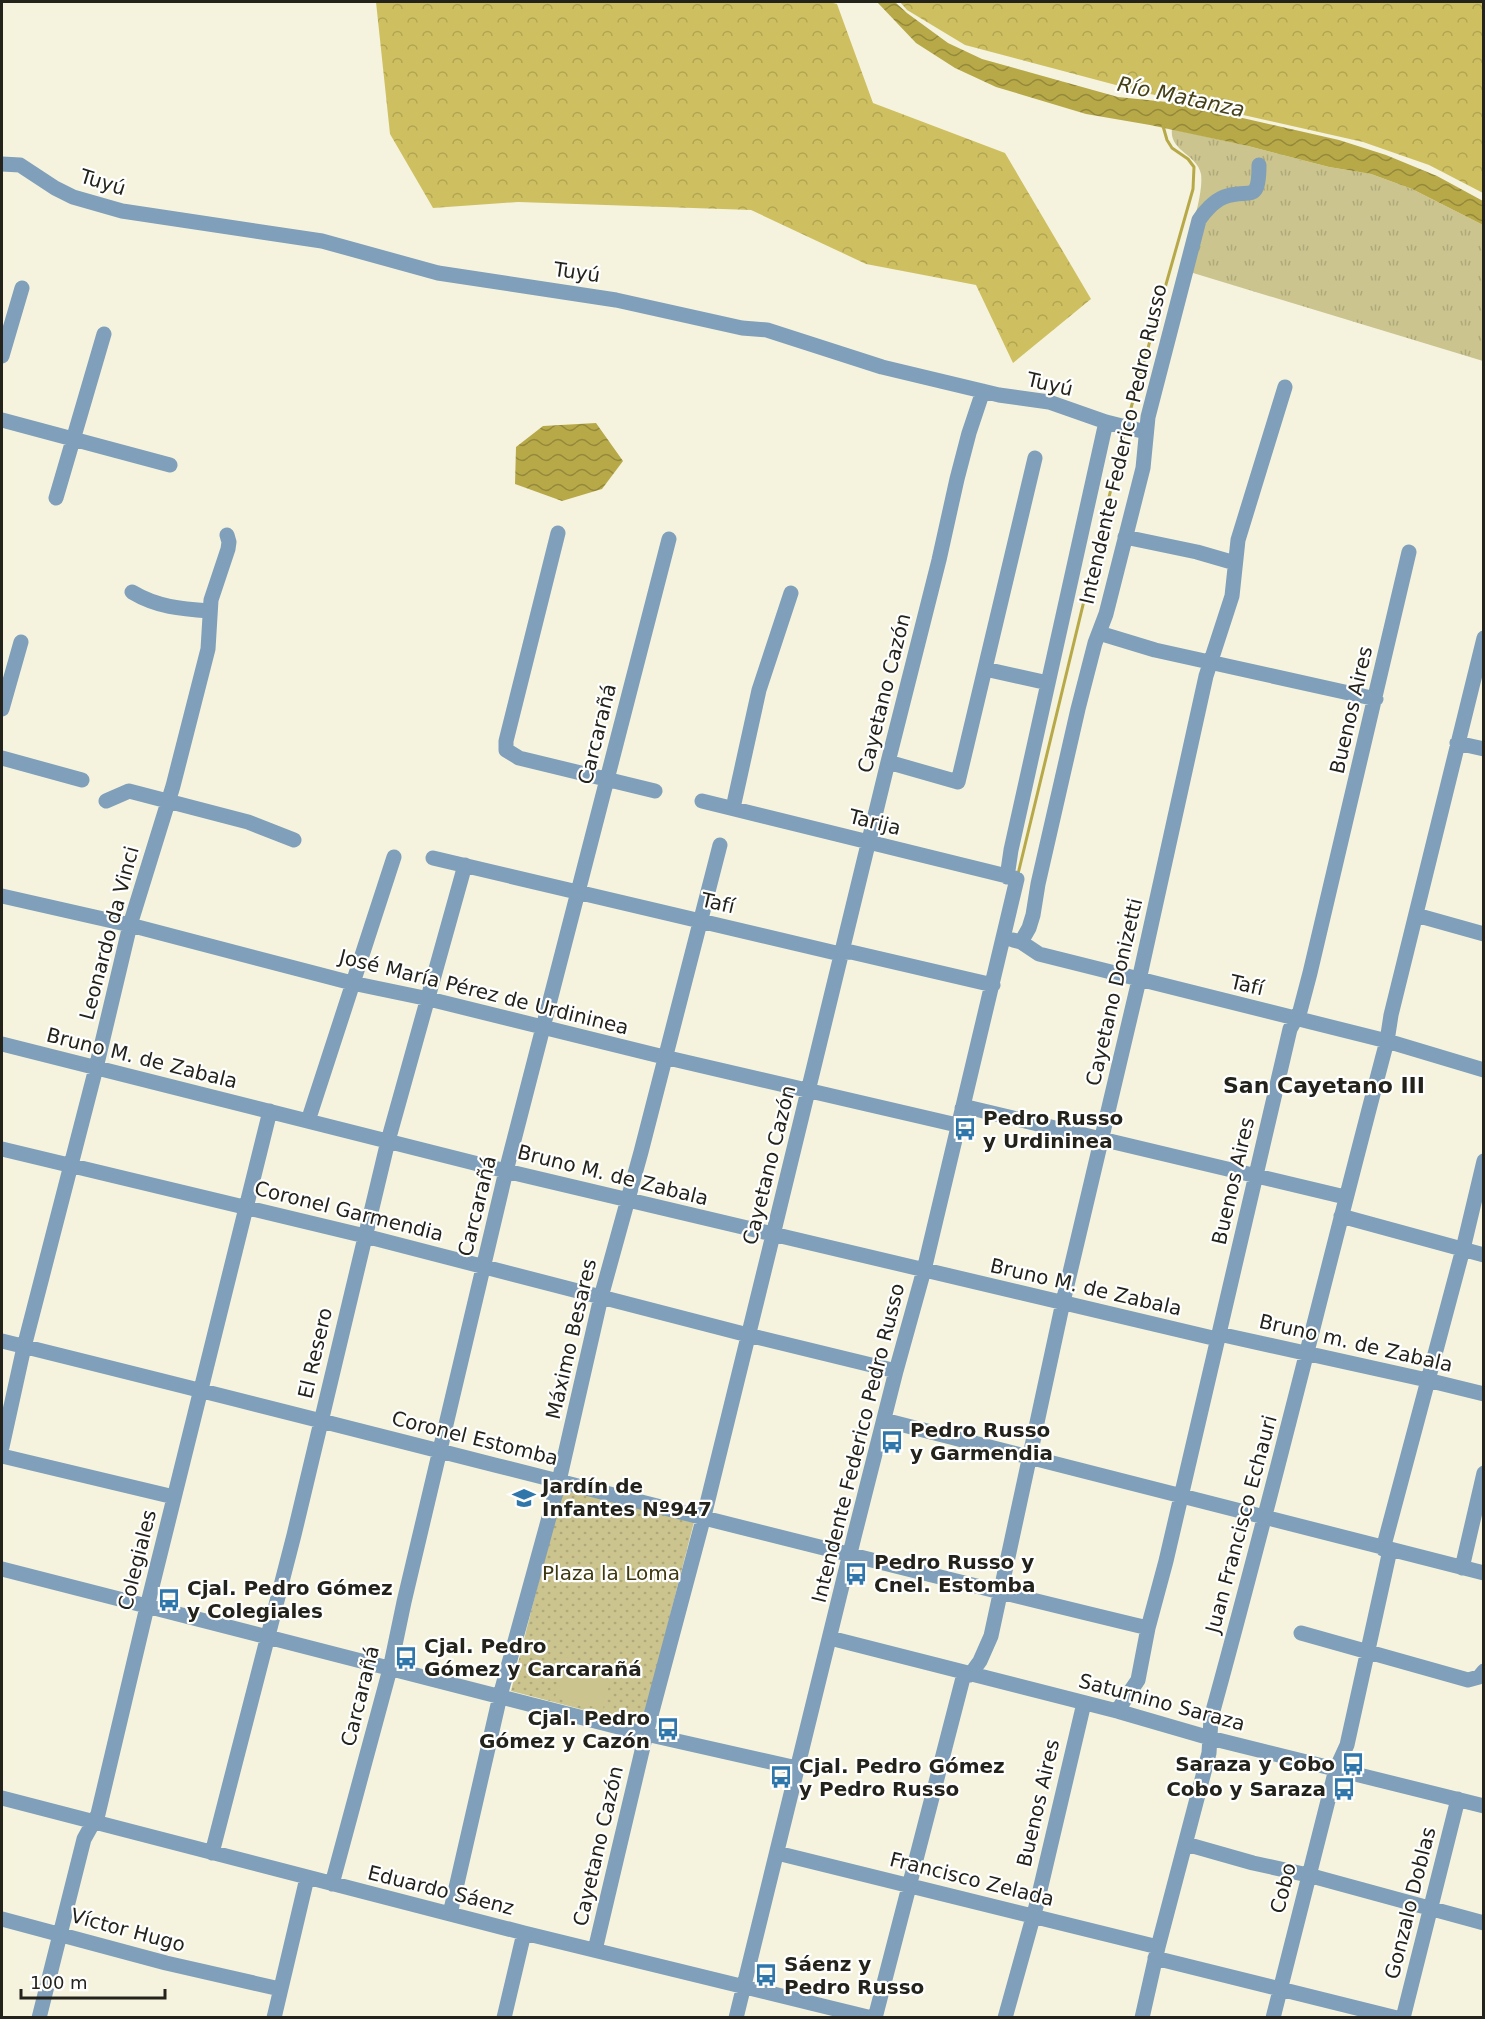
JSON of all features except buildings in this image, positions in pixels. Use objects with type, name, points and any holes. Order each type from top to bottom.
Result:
[{"type":"street","name":"Tuyú","points":[[2,164],[20,165],[55,188],[74,197],[122,211],[322,241],[438,273],[616,300],[742,328],[768,330],[882,367],[1049,402],[1126,427]]},
{"type":"street","name":"Intendente Federico Pedro Russo","points":[[736,2018],[849,1555],[924,1270],[957,1125],[993,985],[1003,939],[1012,878],[1011,850],[1048,683],[1126,427],[1148,417],[1199,220],[1223,197],[1248,195],[1253,192],[1259,182],[1259,165]]},
{"type":"street","points":[[2,356],[22,288]]},
{"type":"street","points":[[56,498],[104,334]]},
{"type":"street","name":"Cayetano Donizetti","points":[[874,2018],[967,1674],[980,1660],[991,1636],[1063,1302],[1139,980],[1210,662],[1221,637],[1232,596],[1238,540],[1285,387]]},
{"type":"street","name":"Cayetano Cazón","points":[[595,1950],[646,1734],[704,1516],[969,433],[983,390]]},
{"type":"street","points":[[2,420],[170,465]]},
{"type":"street","name":"Intendente Federico Pedro Russo","points":[[1021,942],[1034,915],[1038,884],[1078,709],[1106,614],[1143,468],[1126,427]]},
{"type":"street","points":[[888,762],[958,782],[1035,458]]},
{"type":"street","points":[[558,533],[506,741],[506,750],[519,758],[655,791]]},
{"type":"street","name":"Leonardo da Vinci","points":[[2,1447],[24,1347],[96,1068],[130,925],[168,801],[208,650],[211,600],[228,549],[227,535]]},
{"type":"street","points":[[1125,537],[1234,562]]},
{"type":"street","name":"Carcarañá","points":[[332,1884],[390,1669],[506,1171],[669,539]]},
{"type":"street","name":"Buenos Aires","points":[[1117,1711],[1138,1680],[1148,1628],[1166,1561],[1290,1029],[1300,1011],[1310,973],[1376,699],[1408,552]]},
{"type":"street","points":[[132,592],[154,603],[174,608],[210,610]]},
{"type":"street","points":[[733,808],[759,690],[791,593]]},
{"type":"street","points":[[1099,633],[1155,650],[1376,699]]},
{"type":"street","name":"Juan Francisco Echauri","points":[[1142,2018],[1156,1953],[1209,1753],[1211,1718],[1308,1354],[1345,1197],[1387,1041],[1391,1015],[1484,639]]},
{"type":"street","points":[[2,709],[21,642]]},
{"type":"street","points":[[985,669],[1048,683]]},
{"type":"street","points":[[1457,743],[1484,749]]},
{"type":"street","points":[[2,758],[82,780]]},
{"type":"street","points":[[106,801],[129,791],[248,822],[294,840]]},
{"type":"street","name":"Tarija","points":[[702,801],[1038,884]]},
{"type":"street","name":"Máximo Besares","points":[[450,1914],[500,1696],[559,1481],[601,1297],[702,921],[720,845]]},
{"type":"street","points":[[308,1121],[394,857]]},
{"type":"street","name":"Tafí","points":[[434,858],[825,950],[851,952],[993,985]]},
{"type":"street","name":"El Resero","points":[[212,1853],[321,1421],[388,1141],[465,865]]},
{"type":"street","name":"José María Pérez de Urdininea","points":[[2,896],[130,925],[352,983],[429,999],[664,1057],[957,1125]]},
{"type":"street","points":[[1416,915],[1484,934]]},
{"type":"street","name":"Tafí","points":[[1003,939],[1021,942],[1039,954],[1387,1041],[1484,1070]]},
{"type":"street","name":"Bruno M. de Zabala","points":[[2,1044],[506,1171],[1218,1337]]},
{"type":"street","points":[[962,1108],[971,1108],[1102,1138],[1345,1197]]},
{"type":"street","name":"Colegiales","points":[[39,2018],[84,1839],[94,1822],[101,1802],[270,1111]]},
{"type":"street","name":"Coronel Garmendia","points":[[2,1149],[365,1236],[896,1371]]},
{"type":"street","name":"Cobo","points":[[1273,2018],[1336,1769],[1347,1745],[1368,1653],[1386,1550],[1484,1161]]},
{"type":"street","points":[[1341,1216],[1484,1255]]},
{"type":"street","name":"Bruno m. de Zabala","points":[[1218,1337],[1308,1354],[1484,1394]]},
{"type":"street","name":"Coronel Estomba","points":[[2,1341],[704,1516],[1000,1593],[1148,1628]]},
{"type":"street","points":[[884,1420],[1386,1550],[1484,1573]]},
{"type":"street","points":[[2,1456],[174,1497]]},
{"type":"street","points":[[1462,1568],[1484,1473]]},
{"type":"street","points":[[2,1569],[646,1734],[797,1768]]},
{"type":"street","points":[[1301,1633],[1468,1680],[1479,1677],[1484,1671]]},
{"type":"street","name":"Saturnino Saraza","points":[[830,1638],[1117,1711],[1210,1738],[1484,1806]]},
{"type":"street","name":"Buenos Aires","points":[[1005,2018],[1033,1915],[1084,1703]]},
{"type":"street","name":"Eduardo Sáenz","points":[[2,1798],[524,1933],[874,2018]]},
{"type":"street","name":"Gonzalo Doblas","points":[[1403,2018],[1458,1798]]},
{"type":"street","points":[[1186,1844],[1431,1907],[1484,1923]]},
{"type":"street","name":"Francisco Zelada","points":[[777,1853],[1033,1915],[1156,1953],[1397,2018]]},
{"type":"street","points":[[274,2018],[307,1878]]},
{"type":"street","name":"Víctor Hugo","points":[[2,1919],[166,1963],[280,1989]]},
{"type":"street","points":[[504,2018],[524,1933]]},
{"type":"green space","points":[[376,2],[829,2],[837,4],[873,103],[1005,153],[1091,299],[1013,363],[976,285],[866,264],[751,210],[518,202],[433,208],[390,134]]},
{"type":"green space","points":[[900,2],[1483,2],[1483,193],[1429,165],[1363,142],[1146,93],[965,45],[907,10]]},
{"type":"green space","points":[[1172,129],[1329,167],[1371,174],[1412,189],[1483,225],[1483,361],[1180,269],[1200,195],[1201,174],[1194,162],[1175,142]]},
{"type":"green space","name":"Plaza la Loma","points":[[562,1489],[694,1522],[642,1725],[511,1691]]},
{"type":"green space","points":[[564,1657],[613,1669],[603,1709],[555,1698]]},
{"type":"water","points":[[877,2],[895,2],[948,43],[982,59],[1118,97],[1177,103],[1339,140],[1386,155],[1437,176],[1483,201],[1483,225],[1412,189],[1371,174],[1329,167],[1248,146],[1150,125],[1086,114],[996,87],[955,68],[916,43]]},
{"type":"water","points":[[596,423],[623,461],[602,489],[562,501],[515,484],[516,447],[543,426]]},
{"type":"waterway","points":[[1127,422],[1193,189],[1194,167],[1188,159],[1172,148],[1163,126]]},
{"type":"waterway","points":[[1018,874],[1125,431]]},
{"type":"place","name":"Pedro Russo y Urdininea","points":[[965,1129]]},
{"type":"place","name":"Pedro Russo y Garmendia","points":[[892,1442]]},
{"type":"place","name":"Jardín de Infantes Nº947","points":[[524,1498]]},
{"type":"place","name":"Pedro Russo y Cnel. Estomba","points":[[856,1574]]},
{"type":"place","name":"Cjal. Pedro Gómez y Colegiales","points":[[169,1600]]},
{"type":"place","name":"Cjal. Pedro Gómez y Carcarañá","points":[[406,1658]]},
{"type":"place","name":"Cjal. Pedro Gómez y Cazón","points":[[668,1729]]},
{"type":"place","name":"Saraza y Cobo","points":[[1353,1764]]},
{"type":"place","name":"Cjal. Pedro Gómez y Pedro Russo","points":[[781,1777]]},
{"type":"place","name":"Cobo y Saraza","points":[[1344,1789]]},
{"type":"place","name":"Sáenz y Pedro Russo","points":[[766,1975]]},
{"type":"district","name":"San Cayetano III","points":[[1324,1085]]},
{"type":"water label","name":"Río Matanza","points":[[1181,97]]}]
